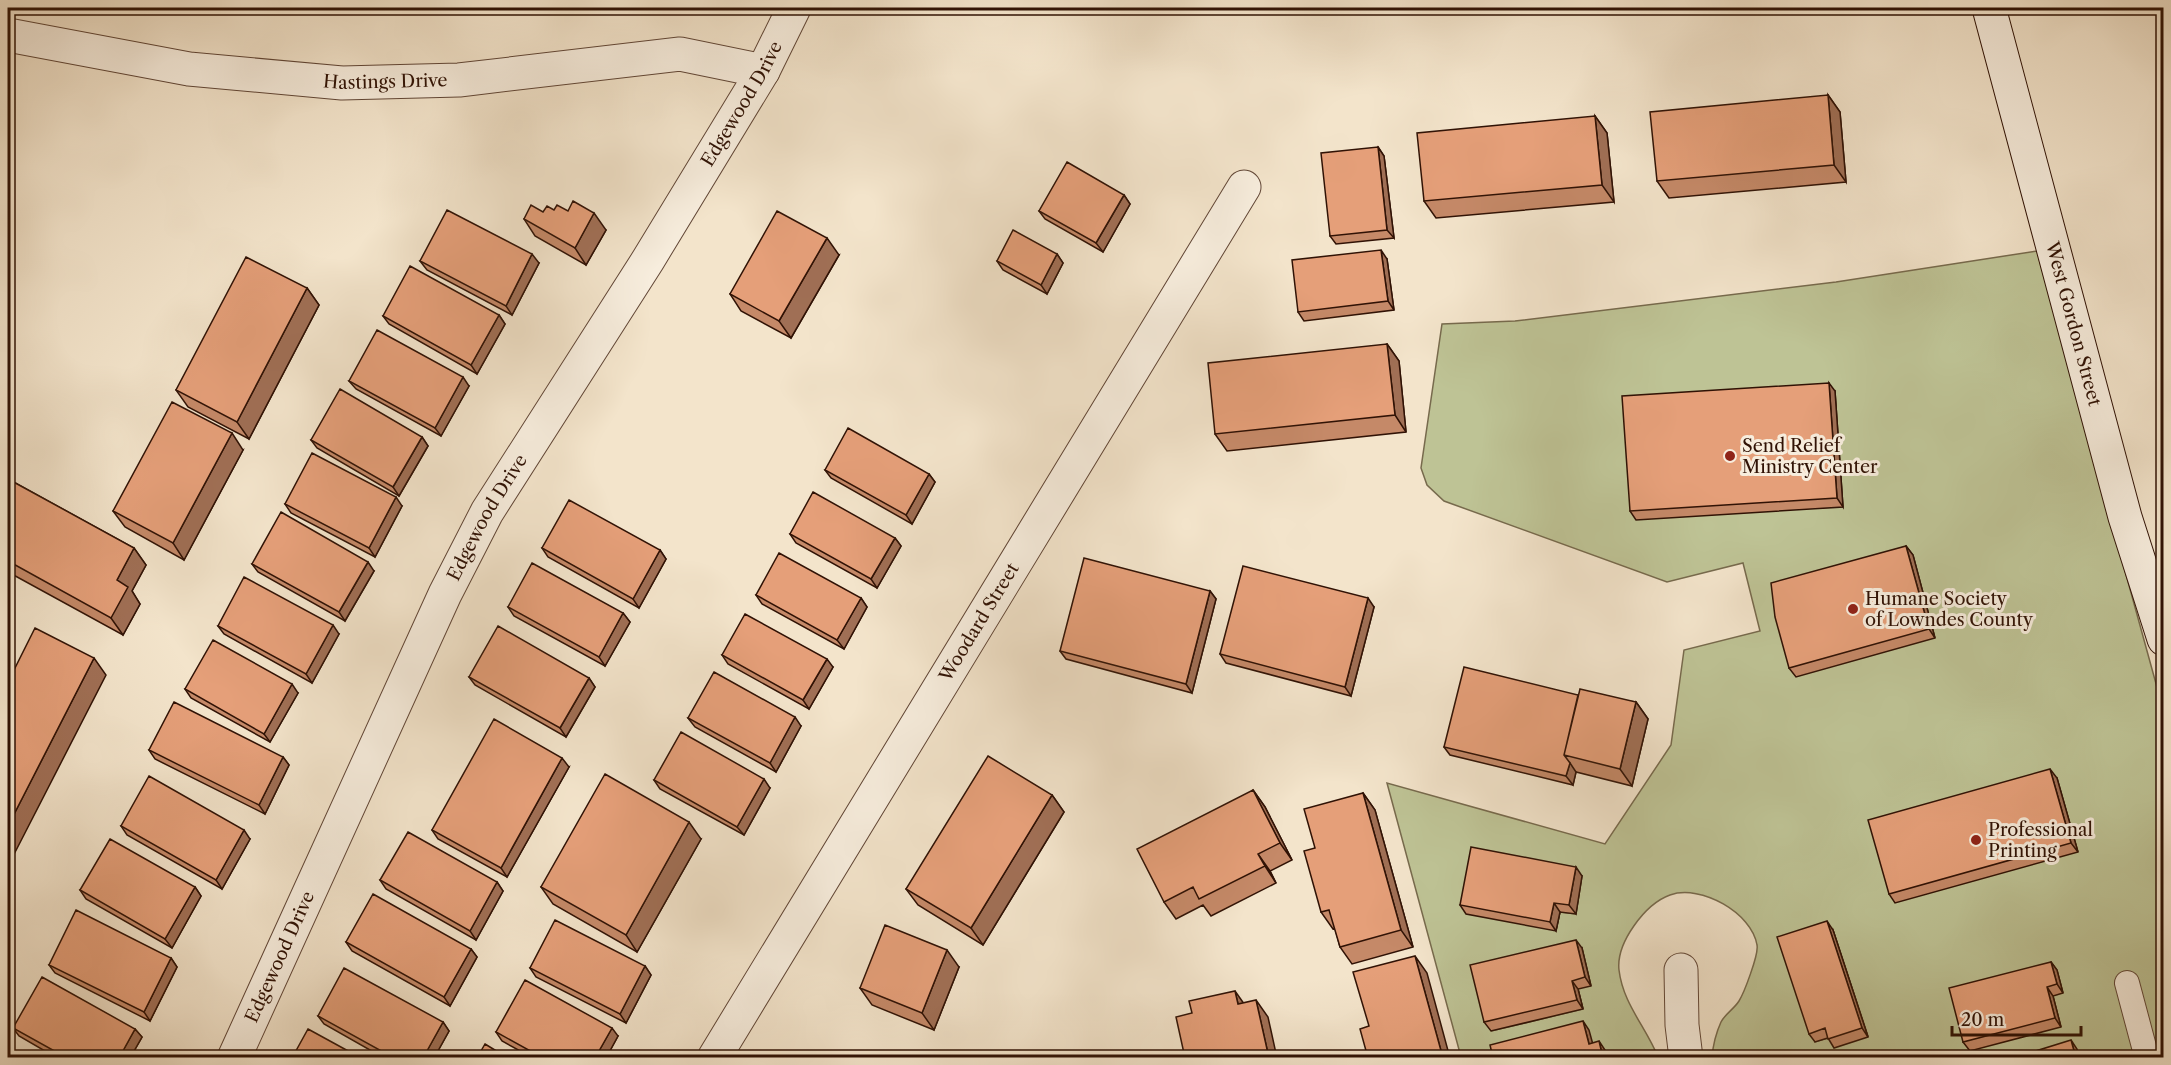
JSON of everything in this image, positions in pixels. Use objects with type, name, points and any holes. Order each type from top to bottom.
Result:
[{"type":"street","name":"Edgewood Drive","points":[[234,1058],[445,594],[487,512],[648,260],[763,71],[794,8]]},
{"type":"street","name":"West Gordon Street","points":[[1989,8],[2125,517],[2163,639]]},
{"type":"street","name":"Hastings Drive","points":[[8,35],[189,69],[342,83],[459,80],[680,54],[763,71]]},
{"type":"street","name":"Woodard Street","points":[[714,1058],[1244,187]]},
{"type":"street","points":[[1681,970],[1682,1025],[1686,1058]]},
{"type":"lane","points":[[2127,983],[2147,1058]]},
{"type":"green space","points":[[2037,251],[2163,709],[2163,1057],[1712,1057],[1721,1022],[1739,1001],[1756,956],[1757,945],[1746,922],[1735,912],[1710,898],[1682,893],[1670,895],[1661,900],[1642,916],[1627,937],[1619,959],[1621,982],[1625,994],[1658,1057],[1607,1057],[1605,1050],[1461,1057],[1387,783],[1605,844],[1671,745],[1684,650],[1760,631],[1743,563],[1667,582],[1444,501],[1427,485],[1421,468],[1442,324],[1515,321],[1836,282]],"holes":[[[1477,856],[1576,914],[1560,912],[1556,930]],[[1833,930],[1868,1036],[1831,1037],[1815,1042]],[[1582,948],[1578,989],[1583,1009],[1491,1031]]]},
{"type":"building","points":[[1828,95],[1834,165],[1657,181],[1650,112]]},
{"type":"building","points":[[1595,116],[1602,185],[1424,201],[1417,133]]},
{"type":"building","points":[[1378,147],[1387,230],[1330,236],[1321,153]]},
{"type":"building","points":[[1067,162],[1124,195],[1096,243],[1039,211]]},
{"type":"building","points":[[573,201],[594,213],[575,248],[524,219],[531,205],[543,212],[547,206],[554,210],[557,205],[568,211]]},
{"type":"building","points":[[447,210],[532,254],[506,306],[420,261]]},
{"type":"building","points":[[777,211],[827,238],[779,321],[730,294]]},
{"type":"building","points":[[1013,230],[1057,254],[1041,285],[997,261]]},
{"type":"building","points":[[1381,250],[1388,301],[1298,312],[1292,260]]},
{"type":"building","points":[[246,257],[307,288],[237,422],[176,390]]},
{"type":"building","points":[[410,266],[499,315],[471,365],[383,316]]},
{"type":"building","points":[[377,330],[463,377],[435,428],[349,381]]},
{"type":"building","points":[[1387,344],[1395,415],[1215,434],[1208,363]]},
{"type":"building","points":[[1829,383],[1837,498],[1630,511],[1622,396]]},
{"type":"building","points":[[340,389],[422,437],[393,487],[311,440]]},
{"type":"building","points":[[172,402],[232,433],[173,543],[113,511]]},
{"type":"building","points":[[848,428],[929,474],[906,515],[825,470]]},
{"type":"building","points":[[312,453],[396,497],[369,548],[285,504]]},
{"type":"building","points":[[8,479],[134,548],[117,580],[128,587],[111,618],[8,561]]},
{"type":"building","points":[[813,492],[895,538],[871,579],[790,534]]},
{"type":"building","points":[[569,500],[660,550],[633,599],[542,548]]},
{"type":"building","points":[[281,512],[368,562],[339,612],[252,564]]},
{"type":"building","name":"Humane Society of Lowndes County","points":[[1906,546],[1929,629],[1789,668],[1775,617],[1771,583]]},
{"type":"building","points":[[779,553],[861,598],[837,640],[756,595]]},
{"type":"building","points":[[1084,558],[1210,591],[1186,684],[1060,651]]},
{"type":"building","points":[[532,563],[623,613],[599,657],[508,607]]},
{"type":"building","points":[[1243,566],[1368,598],[1345,687],[1220,654]]},
{"type":"building","points":[[244,577],[333,625],[306,674],[218,626]]},
{"type":"building","points":[[745,614],[827,659],[803,700],[722,655]]},
{"type":"building","points":[[498,626],[589,678],[560,728],[469,677]]},
{"type":"building","points":[[35,628],[94,658],[8,826],[8,682]]},
{"type":"building","points":[[213,640],[292,684],[264,734],[185,689]]},
{"type":"building","points":[[1464,667],[1578,695],[1564,755],[1570,763],[1566,776],[1444,747]]},
{"type":"building","points":[[714,672],[795,717],[770,763],[688,718]]},
{"type":"building","points":[[1580,689],[1636,702],[1620,769],[1564,755]]},
{"type":"building","points":[[174,702],[283,757],[259,805],[149,750]]},
{"type":"building","points":[[494,719],[562,758],[501,868],[432,830]]},
{"type":"building","points":[[681,732],[764,779],[737,827],[654,780]]},
{"type":"building","points":[[988,756],[1052,795],[971,928],[906,889]]},
{"type":"building","name":"Professional Printing","points":[[2050,769],[2071,843],[1889,894],[1868,820]]},
{"type":"building","points":[[605,774],[689,822],[626,935],[541,887]]},
{"type":"building","points":[[149,776],[244,830],[216,880],[121,826]]},
{"type":"building","points":[[1253,790],[1280,843],[1258,854],[1265,866],[1199,899],[1193,887],[1164,902],[1137,849]]},
{"type":"building","points":[[1363,793],[1401,930],[1340,947],[1329,910],[1321,912],[1304,851],[1315,848],[1304,809]]},
{"type":"building","points":[[408,832],[497,882],[470,931],[380,880]]},
{"type":"building","points":[[110,839],[195,887],[165,939],[80,890]]},
{"type":"building","points":[[1471,847],[1576,867],[1569,905],[1554,903],[1550,922],[1460,905]]},
{"type":"building","points":[[373,894],[471,949],[444,997],[346,942]]},
{"type":"building","points":[[76,910],[171,958],[144,1012],[49,965]]},
{"type":"building","points":[[555,920],[645,966],[620,1014],[530,968]]},
{"type":"building","points":[[1827,921],[1862,1028],[1828,1039],[1825,1028],[1809,1034],[1777,937]]},
{"type":"building","points":[[885,925],[947,950],[922,1013],[860,988]]},
{"type":"building","points":[[1576,940],[1585,977],[1572,981],[1577,1000],[1484,1022],[1470,965]]},
{"type":"building","points":[[1415,956],[1443,1058],[1368,1058],[1360,1029],[1369,1026],[1353,972]]},
{"type":"building","points":[[2051,962],[2057,984],[2047,987],[2055,1018],[1963,1042],[1949,988]]},
{"type":"building","points":[[344,968],[443,1022],[423,1058],[394,1058],[318,1016]]},
{"type":"building","points":[[42,977],[135,1029],[119,1058],[67,1058],[13,1028]]},
{"type":"building","points":[[525,980],[612,1028],[595,1058],[543,1058],[496,1032]]},
{"type":"building","points":[[1235,991],[1238,1004],[1256,1000],[1269,1058],[1185,1058],[1176,1017],[1192,1013],[1189,1001]]},
{"type":"building","points":[[1583,1021],[1589,1044],[1599,1041],[1603,1058],[1493,1058],[1490,1045]]},
{"type":"building","points":[[308,1029],[361,1058],[292,1058]]},
{"type":"building","points":[[2071,1040],[2076,1058],[2013,1058]]},
{"type":"building","points":[[485,1044],[508,1058],[477,1058]]},
{"type":"building","points":[[1863,1052],[1865,1058],[1842,1058]]},
{"type":"place","name":"Send Relief Ministry Center","points":[[1730,456]]},
{"type":"place","name":"Humane Society of Lowndes County","points":[[1853,609]]},
{"type":"place","name":"Professional Printing","points":[[1976,840]]}]
